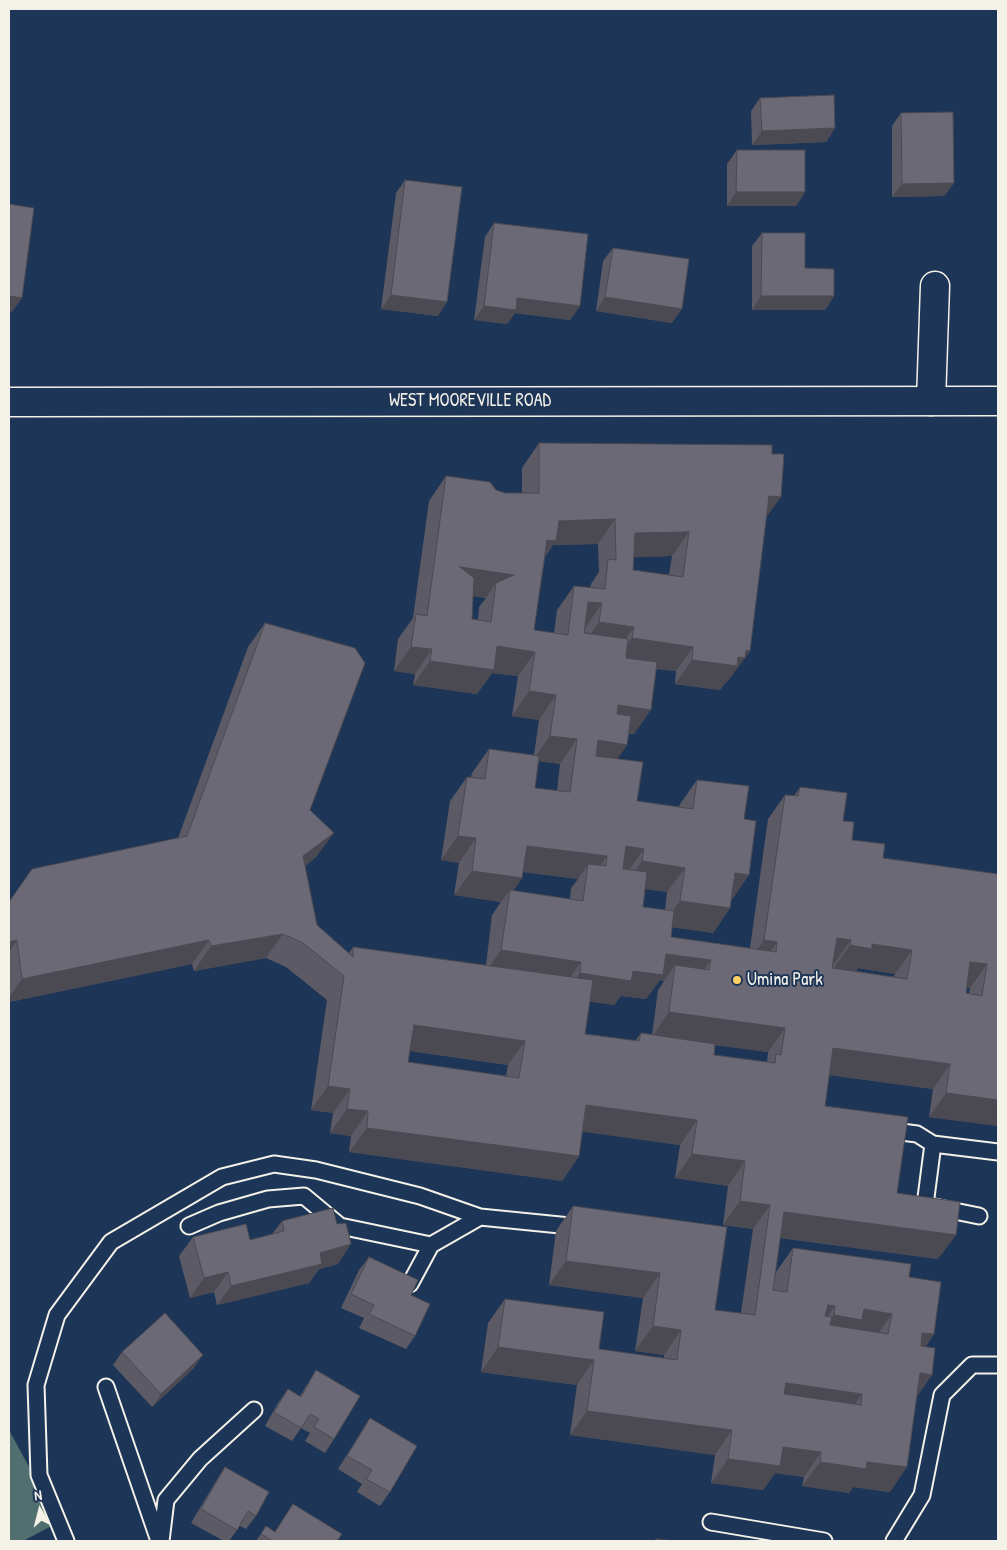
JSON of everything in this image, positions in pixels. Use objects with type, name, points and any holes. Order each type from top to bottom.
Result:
[{"type":"main road","points":[[931,402],[935,286]]},
{"type":"main road","name":"WEST MOOREVILLE ROAD","points":[[9,402],[998,401]]},
{"type":"lane","points":[[872,1128],[917,1134],[934,1144],[998,1152]]},
{"type":"lane","points":[[934,1144],[925,1205],[979,1216]]},
{"type":"lane","points":[[66,1541],[40,1475],[36,1385],[57,1315],[111,1242],[222,1177],[274,1164],[316,1170],[420,1196],[480,1217],[596,1228]]},
{"type":"lane","points":[[189,1226],[219,1213],[268,1199],[304,1196],[340,1226],[431,1245]]},
{"type":"lane","points":[[410,1284],[431,1245],[480,1217]]},
{"type":"lane","points":[[894,1541],[922,1495],[942,1395],[972,1365],[998,1365]]},
{"type":"lane","points":[[106,1387],[160,1541]]},
{"type":"lane","points":[[160,1541],[166,1500],[200,1459],[254,1410]]},
{"type":"lane","points":[[711,1522],[824,1541]]},
{"type":"green space","points":[[9,1430],[59,1522],[23,1541],[9,1541]]},
{"type":"building","points":[[834,95],[835,128],[762,131],[760,98]]},
{"type":"building","points":[[953,112],[954,183],[902,184],[901,113]]},
{"type":"building","points":[[737,150],[805,150],[805,192],[736,192]]},
{"type":"building","points":[[405,180],[462,187],[447,302],[391,295]]},
{"type":"building","points":[[9,204],[34,208],[22,298],[9,296]]},
{"type":"building","points":[[494,223],[588,234],[580,306],[517,298],[516,310],[484,306]]},
{"type":"building","points":[[762,233],[805,233],[805,268],[834,269],[834,296],[761,296]]},
{"type":"building","points":[[613,248],[689,259],[682,309],[605,297]]},
{"type":"building","name":"Umina Park","points":[[539,443],[772,445],[772,454],[784,454],[781,497],[769,496],[750,651],[746,650],[745,658],[738,657],[737,666],[692,660],[693,647],[632,638],[634,627],[599,622],[602,603],[588,602],[584,633],[628,639],[626,658],[657,662],[651,710],[618,705],[617,714],[631,716],[627,745],[598,740],[596,756],[643,762],[637,801],[693,809],[697,780],[749,786],[744,819],[756,821],[749,875],[735,873],[730,908],[680,901],[685,868],[642,861],[644,849],[626,846],[623,869],[647,872],[643,907],[674,911],[671,937],[776,952],[777,942],[764,940],[785,795],[798,796],[800,787],[847,793],[843,821],[854,822],[852,840],[885,844],[883,858],[998,874],[998,1100],[946,1093],[950,1064],[833,1048],[825,1106],[908,1117],[897,1193],[960,1202],[956,1235],[784,1212],[773,1290],[787,1292],[793,1248],[911,1264],[909,1277],[941,1282],[934,1334],[922,1333],[921,1346],[935,1348],[932,1375],[920,1373],[907,1467],[867,1462],[866,1469],[820,1462],[821,1452],[783,1447],[780,1466],[728,1459],[732,1430],[587,1411],[594,1360],[498,1347],[505,1299],[604,1312],[599,1349],[677,1360],[681,1330],[653,1326],[660,1273],[566,1261],[573,1206],[727,1227],[715,1310],[755,1315],[770,1205],[740,1201],[745,1161],[692,1154],[697,1120],[586,1105],[579,1156],[367,1128],[368,1111],[347,1109],[350,1089],[328,1086],[344,976],[303,943],[283,934],[211,946],[209,940],[22,979],[17,940],[9,942],[9,902],[32,869],[187,836],[265,623],[355,648],[365,663],[310,810],[334,833],[303,856],[317,925],[353,957],[353,947],[593,980],[585,1034],[639,1041],[641,1033],[715,1044],[714,1055],[775,1063],[776,1054],[781,1055],[785,1028],[669,1012],[675,965],[709,970],[711,960],[666,954],[663,975],[633,971],[631,981],[580,973],[581,962],[501,950],[510,890],[583,901],[588,864],[606,866],[607,856],[527,846],[522,878],[472,871],[476,838],[458,836],[467,777],[485,779],[489,749],[539,756],[535,788],[570,792],[577,739],[550,736],[556,695],[529,691],[535,652],[497,646],[494,670],[430,661],[432,649],[411,647],[416,614],[427,616],[446,476],[490,482],[496,490],[505,493],[539,493]],"holes":[[[615,519],[616,560],[608,559],[605,589],[574,586],[568,635],[534,630],[547,540],[556,541],[559,521]],[[689,532],[683,577],[633,570],[635,533]],[[460,567],[514,575],[496,583],[491,622],[472,619],[474,578]],[[837,938],[851,940],[850,945],[872,949],[872,944],[912,950],[907,979],[832,968]],[[970,962],[987,964],[982,996],[966,993]],[[414,1025],[525,1041],[519,1078],[408,1062]],[[828,1305],[835,1306],[834,1315],[862,1320],[864,1309],[892,1314],[888,1334],[830,1325],[832,1317],[825,1316]],[[786,1383],[862,1394],[861,1405],[784,1394]]]},
{"type":"building","points":[[333,1208],[337,1224],[346,1223],[351,1244],[320,1253],[322,1264],[231,1286],[228,1272],[204,1278],[193,1237],[246,1224],[250,1240],[284,1231],[282,1221]]},
{"type":"building","points":[[369,1257],[418,1280],[411,1295],[430,1304],[415,1336],[369,1314],[374,1305],[351,1294]]},
{"type":"building","points":[[165,1313],[203,1355],[161,1394],[122,1352]]},
{"type":"building","points":[[316,1370],[360,1396],[334,1439],[314,1427],[319,1419],[310,1414],[301,1428],[274,1412],[288,1389],[301,1397]]},
{"type":"building","points":[[370,1418],[417,1446],[390,1492],[366,1479],[372,1470],[347,1456]]},
{"type":"building","points":[[225,1467],[269,1492],[256,1516],[248,1511],[237,1530],[201,1509]]},
{"type":"building","points":[[293,1504],[342,1534],[337,1541],[273,1541],[261,1534],[266,1526],[275,1532]]},
{"type":"building","points":[[656,1539],[675,1541],[655,1541]]},
{"type":"place","name":"Umina Park","points":[[737,980]]}]
